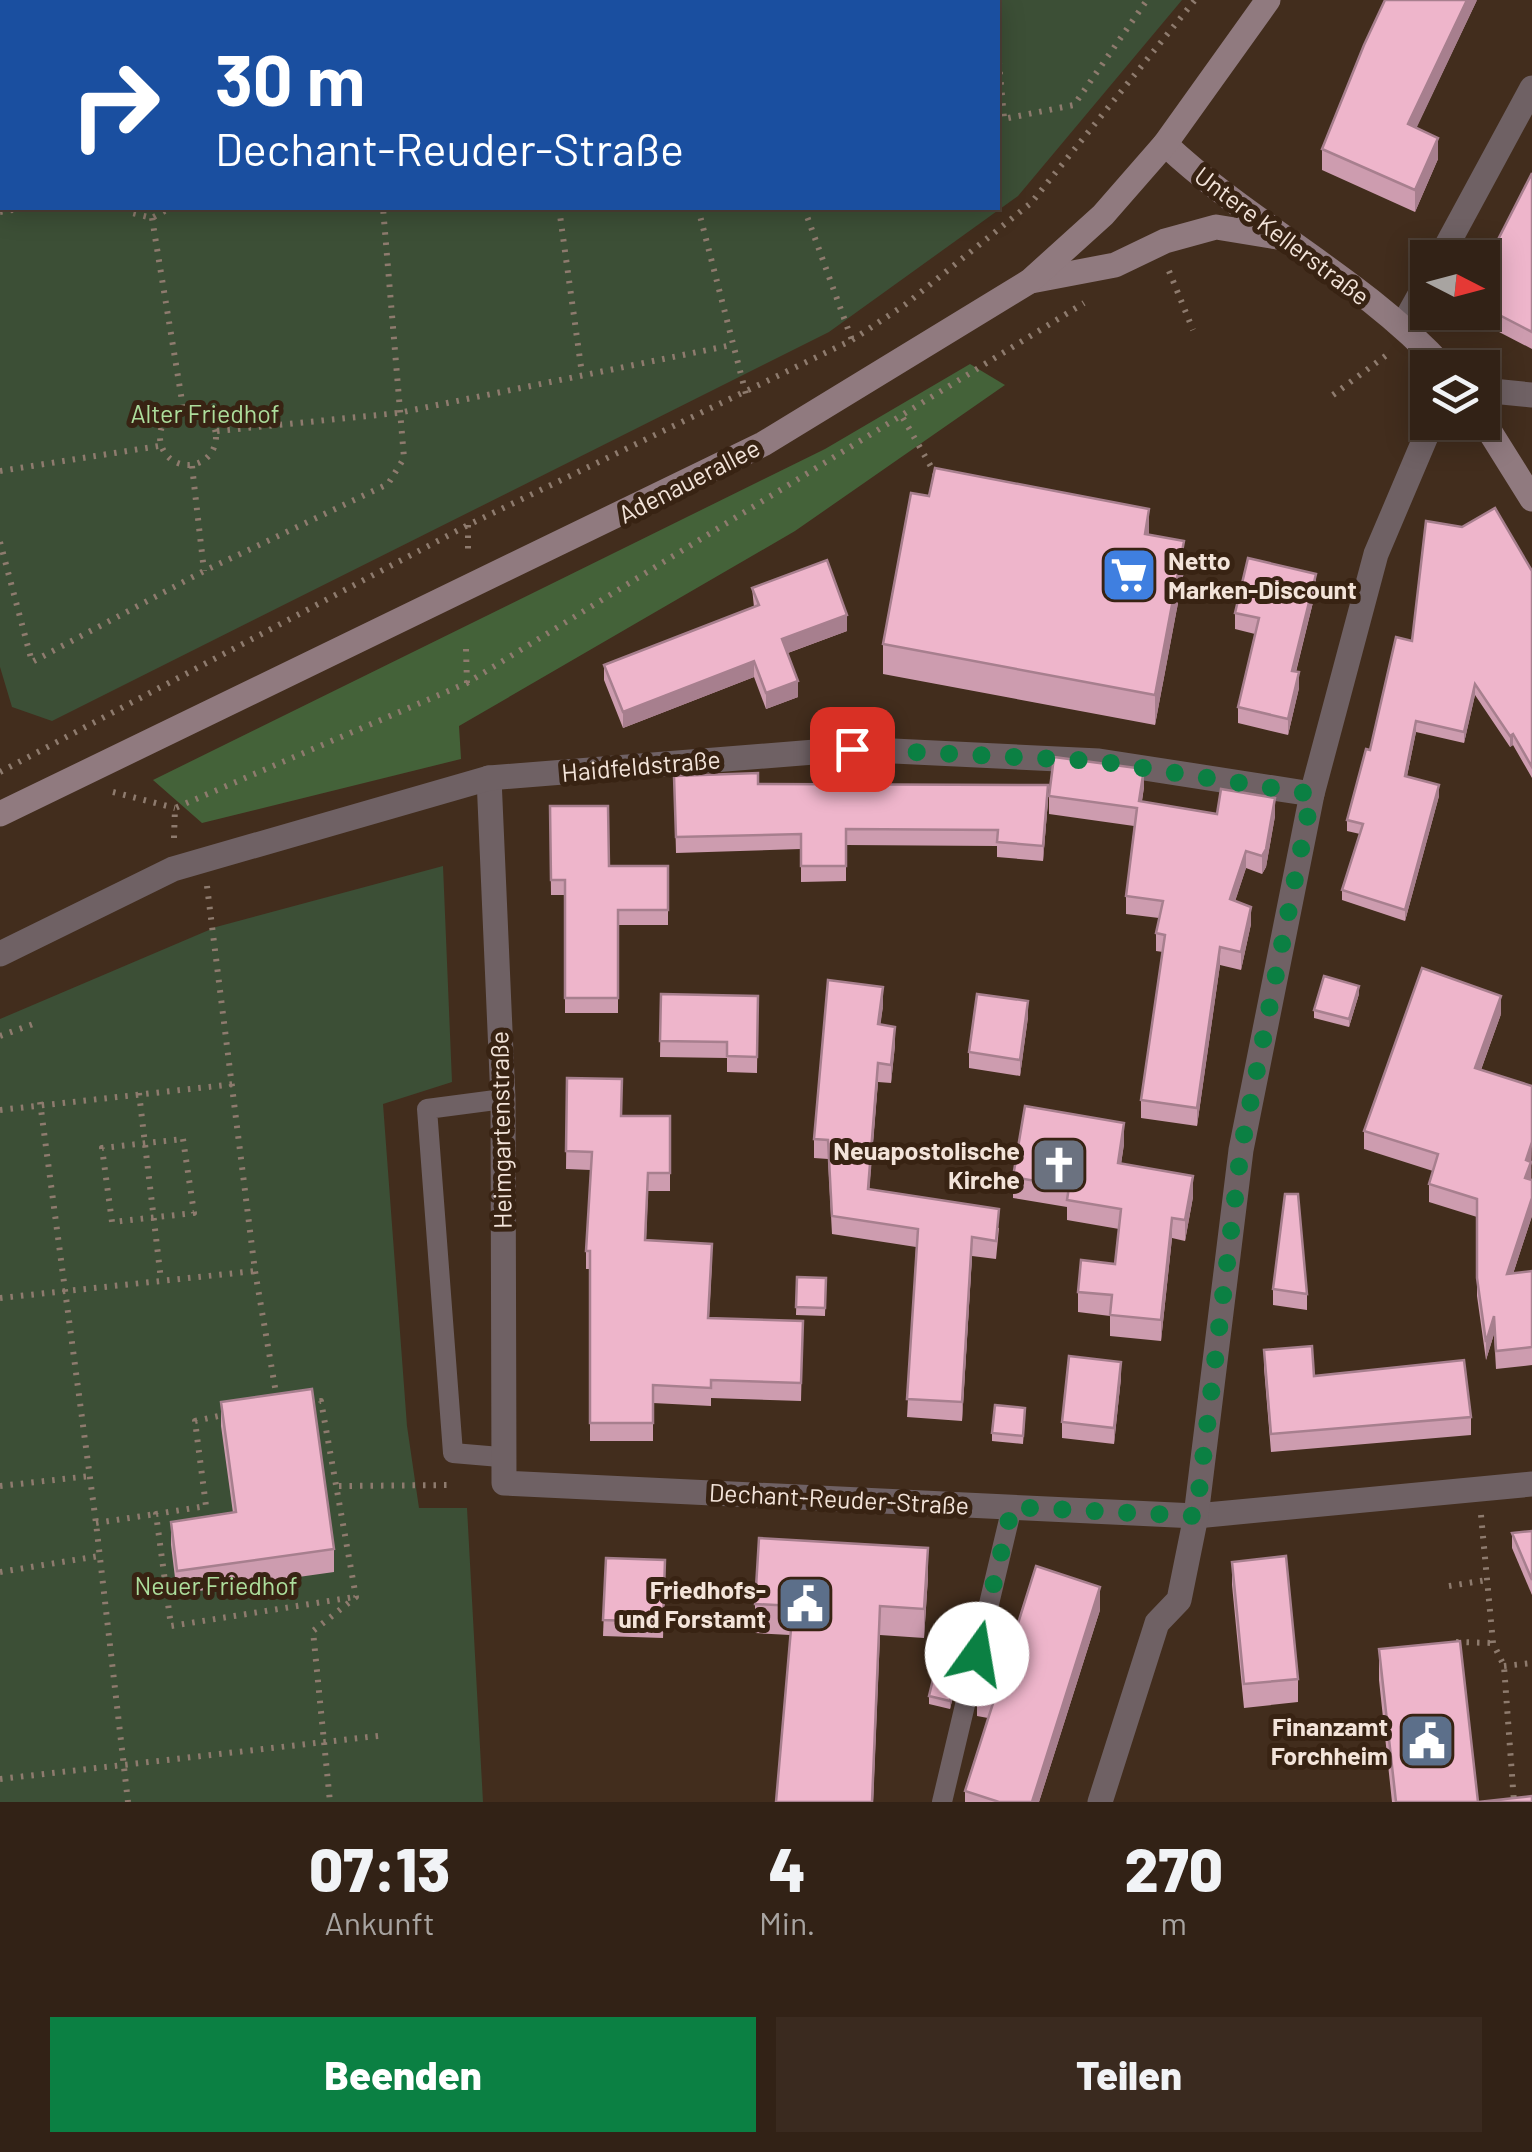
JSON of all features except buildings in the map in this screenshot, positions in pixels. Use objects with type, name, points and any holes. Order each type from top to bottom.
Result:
[{"type":"main road","name":"Adenauerallee","points":[[0,814],[763,444],[1030,282],[1103,215],[1165,144],[1268,0]]},
{"type":"main road","name":"Untere Kellerstraße","points":[[1165,144],[1219,193],[1403,325],[1427,350]]},
{"type":"main road","points":[[1030,282],[1115,265],[1165,241],[1216,227],[1287,239]]},
{"type":"main road","points":[[1495,440],[1532,499]]},
{"type":"street","points":[[1450,240],[1532,88]]},
{"type":"street","points":[[1403,325],[1410,312]]},
{"type":"street","points":[[1500,392],[1532,395]]},
{"type":"street","points":[[1100,1802],[1157,1623],[1179,1600],[1196,1516],[1241,1150],[1312,794],[1376,554],[1424,440]]},
{"type":"street","name":"Haidfeldstraße","points":[[0,954],[172,869],[490,778],[852,749],[1098,761],[1312,794]]},
{"type":"street","name":"Heimgartenstraße","points":[[490,778],[503,1099],[502,1470]]},
{"type":"street","name":"Dechant-Reuder-Straße","points":[[502,1470],[1012,1507],[1196,1516],[1532,1484]]},
{"type":"lane","points":[[502,1470],[453,1453],[427,1109],[503,1099]]},
{"type":"lane","points":[[942,1802],[1012,1507]]},
{"type":"path","points":[[1001,119],[1074,104],[1147,0]]},
{"type":"path","points":[[0,772],[468,526],[852,340],[906,304],[1031,202],[1195,0]]},
{"type":"path","points":[[126,210],[152,218],[166,210]]},
{"type":"path","points":[[0,542],[4,572],[32,662],[204,572],[388,484],[404,458],[383,210]]},
{"type":"path","points":[[559,210],[582,374]]},
{"type":"path","points":[[698,210],[746,394]]},
{"type":"path","points":[[805,210],[852,340]]},
{"type":"path","points":[[152,218],[183,407]]},
{"type":"path","points":[[1174,281],[1193,330]]},
{"type":"path","points":[[68,781],[175,808],[466,682],[1087,301]]},
{"type":"path","points":[[217,431],[398,413],[732,344]]},
{"type":"path","points":[[1333,395],[1383,358]]},
{"type":"path","points":[[183,407],[208,415],[217,431],[210,456],[192,466],[168,460],[159,446],[165,417],[183,407]]},
{"type":"path","points":[[902,418],[939,481]]},
{"type":"path","points":[[0,471],[159,446]]},
{"type":"path","points":[[192,466],[204,572]]},
{"type":"path","points":[[468,526],[468,552]]},
{"type":"path","points":[[466,650],[466,682]]},
{"type":"path","points":[[172,869],[175,808]]},
{"type":"path","points":[[202,860],[216,927],[256,1271],[278,1404]]},
{"type":"path","points":[[0,1036],[36,1022]]},
{"type":"path","points":[[0,1110],[40,1102],[235,1084]]},
{"type":"path","points":[[139,1093],[161,1280]]},
{"type":"path","points":[[40,1102],[67,1291],[128,1802]]},
{"type":"path","points":[[184,1139],[194,1214],[154,1217],[112,1222],[102,1148],[184,1139]]},
{"type":"path","points":[[0,1298],[256,1271]]},
{"type":"path","points":[[262,1408],[321,1401],[356,1597]]},
{"type":"path","points":[[96,1523],[206,1506],[195,1421],[245,1411]]},
{"type":"path","points":[[338,1486],[502,1470]]},
{"type":"path","points":[[0,1486],[90,1476]]},
{"type":"path","points":[[1479,1489],[1493,1643],[1504,1666],[1514,1802]]},
{"type":"path","points":[[156,1514],[172,1626],[356,1597]]},
{"type":"path","points":[[0,1572],[99,1556]]},
{"type":"path","points":[[1449,1586],[1487,1580]]},
{"type":"path","points":[[330,1802],[313,1631],[356,1597]]},
{"type":"path","points":[[1455,1642],[1493,1643]]},
{"type":"path","points":[[1504,1666],[1532,1663]]},
{"type":"path","points":[[0,1779],[386,1736]]},
{"type":"green space","name":"Alter Friedhof","points":[[1000,0],[1182,0],[1018,196],[1000,209]]},
{"type":"green space","name":"Alter Friedhof","points":[[0,210],[999,210],[829,332],[52,721],[12,707],[0,667]]},
{"type":"green space","points":[[970,364],[1005,385],[795,531],[459,726],[461,759],[202,823],[153,780],[825,449]]},
{"type":"green space","name":"Neuer Friedhof","points":[[443,866],[452,1082],[383,1104],[407,1426],[419,1508],[467,1508],[483,1802],[0,1802],[0,1019],[216,927]]},
{"type":"place","name":"Netto Marken-Discount","points":[[1129,575]]},
{"type":"place","name":"Neuapostolische Kirche","points":[[1059,1165]]},
{"type":"place","name":"Friedhofs- und Forstamt","points":[[805,1604]]},
{"type":"place","name":"Finanzamt Forchheim","points":[[1427,1741]]},
{"type":"route","points":[[852,749],[1098,761],[1312,794],[1241,1150],[1196,1516],[1012,1507],[977,1654]]}]
